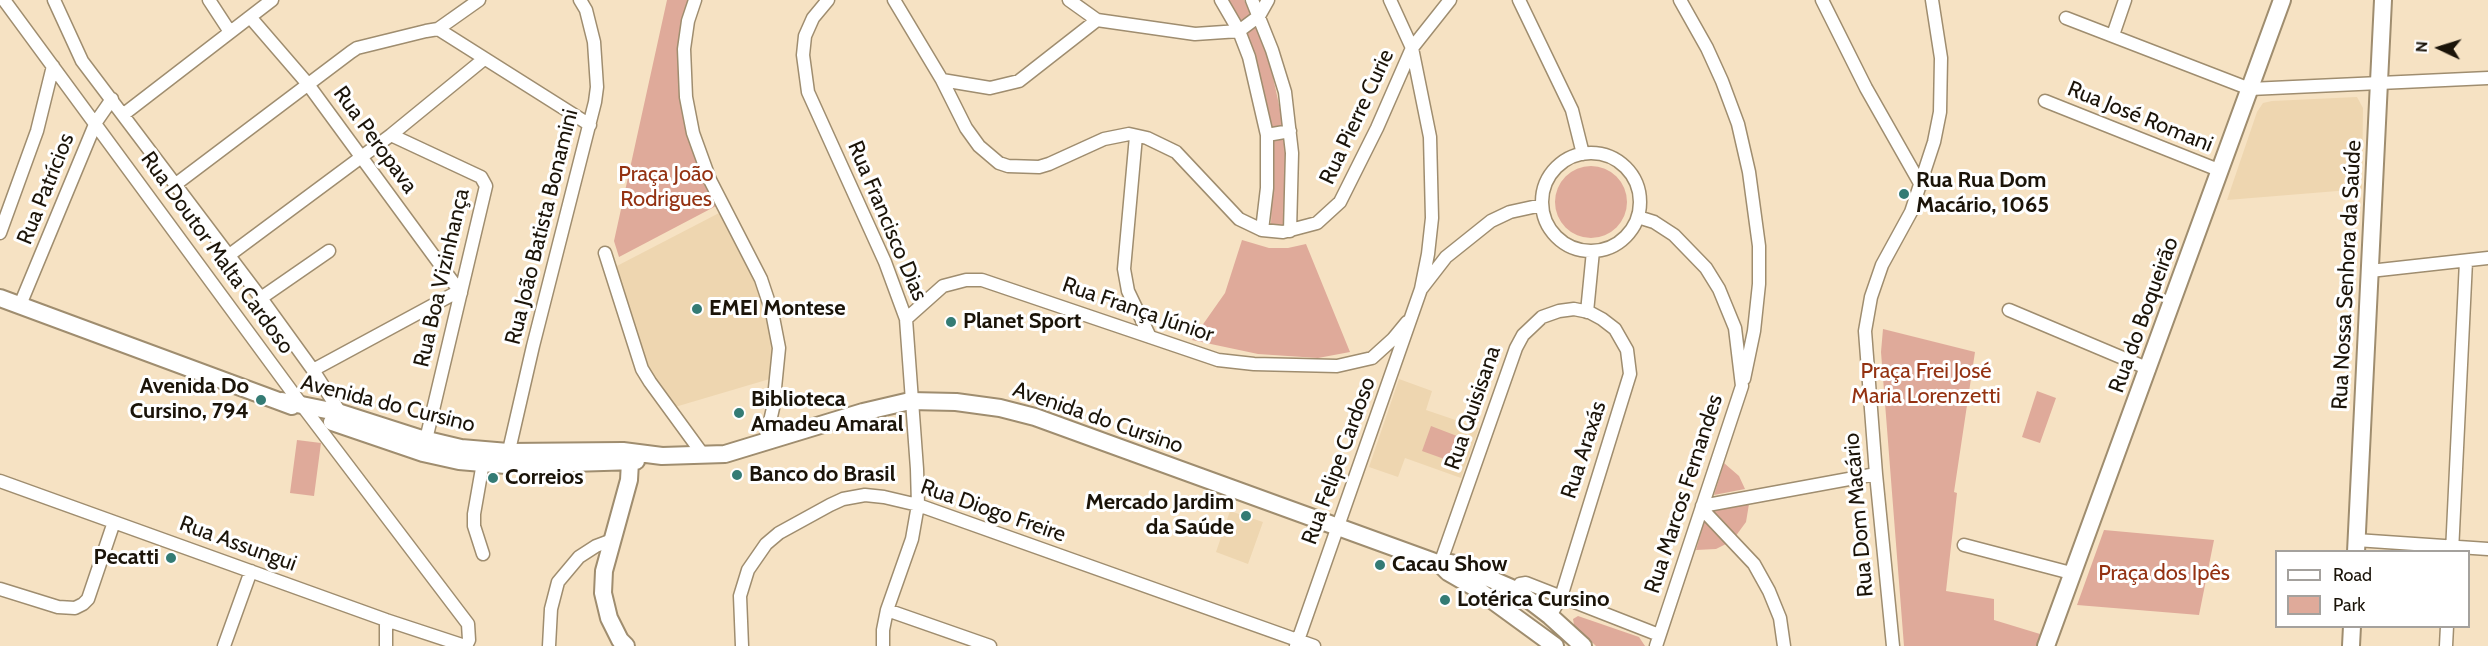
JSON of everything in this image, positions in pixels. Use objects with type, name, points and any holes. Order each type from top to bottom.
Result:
[{"type":"main road","name":"Rua do Boqueirão","points":[[2046,646],[2282,0]]},
{"type":"main road","name":"Rua Nossa Senhora da Saúde","points":[[2356,546],[2383,0]]},
{"type":"main road","name":"Avenida do Cursino","points":[[0,298],[282,401],[425,446],[459,461],[484,457],[507,459],[725,454],[863,412],[910,401],[956,402],[1000,408],[1035,417],[1440,564],[1448,572],[1498,603],[1556,646]]},
{"type":"main road","points":[[617,457],[627,488]]},
{"type":"main road","points":[[626,646],[620,640],[609,618],[603,592],[605,567],[627,488],[639,465],[657,457]]},
{"type":"main road","name":"Avenida do Cursino","points":[[1440,564],[1451,563],[1516,590],[1550,615],[1583,646]]},
{"type":"main road","points":[[1498,603],[1519,608],[1540,620],[1545,620],[1550,615]]},
{"type":"main road","points":[[2351,646],[2352,628]]},
{"type":"street","name":"Rua Doutor Malta Cardoso","points":[[4,0],[305,409],[468,624],[469,640],[467,644],[462,645]]},
{"type":"street","name":"Rua Doutor Malta Cardoso","points":[[54,0],[82,61],[261,298],[313,370],[344,420]]},
{"type":"street","points":[[209,0],[230,32]]},
{"type":"street","points":[[124,114],[272,0]]},
{"type":"street","points":[[176,184],[307,83],[357,48],[438,29],[479,0]]},
{"type":"street","name":"Rua João Batista Bonamini","points":[[507,459],[590,125],[597,87],[592,31],[586,10],[580,0]]},
{"type":"street","points":[[695,0],[688,21],[684,49],[686,97],[693,133],[710,180],[761,279],[772,312],[779,348],[773,408],[765,443]]},
{"type":"street","name":"Rua Francisco Dias","points":[[828,0],[813,18],[805,36],[803,56],[808,92],[885,262],[906,319],[918,506],[912,539],[887,610],[883,646]]},
{"type":"street","name":"Rua Pierre Curie","points":[[894,0],[979,146],[999,163],[1008,166],[1032,167],[1049,164],[1104,139],[1130,134],[1159,142],[1176,152],[1239,219],[1262,230],[1290,231],[1317,223],[1340,202],[1377,128],[1412,48],[1450,0]]},
{"type":"street","points":[[1069,0],[1097,20],[1195,34],[1239,31],[1259,16],[1268,0]]},
{"type":"street","points":[[1221,0],[1239,31],[1249,57],[1267,135],[1267,188],[1262,230]]},
{"type":"street","points":[[1252,0],[1285,92],[1292,153],[1290,231]]},
{"type":"street","name":"Rua Felipe Cardoso","points":[[1297,643],[1414,310],[1428,254],[1432,218],[1430,137],[1412,48],[1390,0]]},
{"type":"street","points":[[1520,0],[1572,110],[1583,154]]},
{"type":"street","points":[[1680,0],[1707,48],[1738,124],[1756,209],[1759,284],[1754,331],[1742,386]]},
{"type":"street","points":[[1822,0],[1866,88],[1921,185]]},
{"type":"street","name":"Rua Dom Macário","points":[[1893,646],[1865,331],[1871,297],[1882,265],[1907,222],[1934,142],[1942,88],[1941,58],[1932,0]]},
{"type":"street","points":[[2113,35],[2125,0]]},
{"type":"street","name":"Rua Peropava","points":[[250,16],[307,83],[460,292]]},
{"type":"street","points":[[2066,18],[2250,89],[2488,78]]},
{"type":"street","points":[[942,80],[977,87],[1006,86],[1018,81],[1097,20]]},
{"type":"street","points":[[438,29],[590,125]]},
{"type":"street","points":[[228,256],[391,135],[484,59]]},
{"type":"street","points":[[0,233],[37,131],[53,66]]},
{"type":"street","points":[[952,100],[977,87]]},
{"type":"street","name":"Rua Patrícios","points":[[20,305],[96,122],[112,99]]},
{"type":"street","name":"Rua José Romani","points":[[2044,101],[2221,171]]},
{"type":"street","points":[[1267,135],[1290,131]]},
{"type":"street","name":"Rua Boa Vizinhança","points":[[391,135],[481,177],[486,182],[486,191],[425,446]]},
{"type":"street","points":[[1136,136],[1123,263],[1128,291],[1150,337]]},
{"type":"street","points":[[1597,153],[1609,156],[1630,171],[1640,195],[1638,218],[1633,229],[1621,241],[1606,249],[1593,251],[1573,248],[1559,239],[1548,225],[1542,205],[1544,190],[1551,174],[1563,162],[1583,154],[1597,153]]},
{"type":"street","name":"Rua Felipe Cardoso","points":[[1421,289],[1446,257],[1491,221],[1510,212],[1542,205]]},
{"type":"street","name":"Rua Marcos Fernandes","points":[[1638,218],[1654,222],[1674,235],[1701,262],[1719,289],[1735,328],[1742,386],[1658,641]]},
{"type":"street","points":[[261,298],[329,251]]},
{"type":"street","points":[[1587,312],[1593,251]]},
{"type":"street","points":[[605,253],[642,369],[704,456]]},
{"type":"street","points":[[1428,254],[1446,257]]},
{"type":"street","points":[[2370,271],[2488,258]]},
{"type":"street","points":[[2452,550],[2466,261]]},
{"type":"street","name":"Rua França Júnior","points":[[906,319],[943,286],[966,280],[982,280],[1218,360],[1236,363],[1337,366],[1372,358],[1393,339],[1414,310]]},
{"type":"street","points":[[313,370],[460,292]]},
{"type":"street","points":[[1116,326],[1130,318],[1136,307]]},
{"type":"street","name":"Rua Quisisana","points":[[1440,564],[1516,348],[1523,335],[1542,317],[1574,309],[1587,312]]},
{"type":"street","points":[[2009,310],[2149,369]]},
{"type":"street","name":"Rua Araxás","points":[[1550,615],[1561,597],[1630,374],[1627,350],[1615,329],[1602,319],[1587,312]]},
{"type":"street","points":[[1372,358],[1385,364],[1389,384]]},
{"type":"street","points":[[483,554],[474,526],[476,498],[484,457]]},
{"type":"street","points":[[1702,507],[1876,474]]},
{"type":"street","name":"Rua Assungui","points":[[0,481],[386,620],[462,645]]},
{"type":"street","name":"Rua Diogo Freire","points":[[742,646],[739,611],[743,583],[755,559],[779,533],[830,504],[855,496],[884,497],[918,506],[1297,643],[1314,646]]},
{"type":"street","points":[[1702,507],[1755,564],[1780,618],[1784,646]]},
{"type":"street","points":[[0,589],[58,607],[75,608],[83,604],[87,599],[114,522]]},
{"type":"street","points":[[549,646],[554,596],[558,582],[579,557],[596,546],[612,540]]},
{"type":"street","points":[[1964,545],[2071,573]]},
{"type":"street","points":[[2356,546],[2452,550],[2488,549]]},
{"type":"street","points":[[579,557],[593,558],[605,567]]},
{"type":"street","points":[[224,646],[251,571]]},
{"type":"street","points":[[1516,590],[1520,584],[1526,583],[1658,641]]},
{"type":"street","points":[[887,610],[990,646]]},
{"type":"street","points":[[386,620],[386,646]]},
{"type":"street","points":[[2446,646],[2447,628]]},
{"type":"shaded area","points":[[2357,97],[2363,108],[2362,189],[2227,200],[2257,112],[2263,103]]},
{"type":"shaded area","name":"EMEI Montese","points":[[721,212],[756,281],[773,336],[773,378],[675,407],[656,386],[613,268]]},
{"type":"shaded area","points":[[1399,379],[1432,391],[1426,410],[1479,428],[1461,478],[1405,458],[1398,477],[1369,467]]},
{"type":"shaded area","points":[[1230,511],[1263,522],[1248,564],[1216,552]]},
{"type":"green space","name":"Praça João Rodrigues","points":[[667,0],[688,0],[678,55],[682,104],[687,134],[716,206],[619,257],[614,241]]},
{"type":"green space","points":[[1228,0],[1244,0],[1268,54],[1284,128],[1286,177],[1283,225],[1271,224],[1273,142],[1254,56],[1241,22]]},
{"type":"green space","points":[[1584,166],[1598,166],[1617,176],[1627,195],[1627,209],[1617,228],[1598,238],[1584,238],[1565,228],[1555,209],[1555,195],[1565,176]]},
{"type":"green space","points":[[1242,240],[1269,248],[1288,248],[1306,244],[1350,352],[1318,358],[1258,354],[1192,340],[1225,293]]},
{"type":"green space","name":"Praça Frei José Maria Lorenzetti","points":[[1883,329],[1975,352],[1954,492],[1957,493],[1946,591],[1994,599],[1994,620],[2040,634],[2036,646],[1904,646],[1881,352]]},
{"type":"green space","points":[[2037,391],[2056,398],[2040,443],[2022,437]]},
{"type":"green space","points":[[1431,426],[1470,441],[1461,465],[1422,451]]},
{"type":"green space","points":[[297,440],[321,443],[314,496],[290,493]]},
{"type":"green space","points":[[1724,463],[1739,476],[1745,489],[1714,495]]},
{"type":"green space","points":[[1749,504],[1746,522],[1735,537],[1709,511]]},
{"type":"green space","points":[[1705,519],[1728,543],[1716,549],[1696,550]]},
{"type":"green space","name":"Praça dos Ipês","points":[[2104,530],[2214,540],[2199,615],[2077,605]]},
{"type":"green space","points":[[1578,616],[1639,637],[1645,646],[1596,646],[1574,625],[1573,619]]},
{"type":"place","name":"Rua Rua Dom Macário, 1065","points":[[1904,194]]},
{"type":"place","name":"EMEI Montese","points":[[697,309]]},
{"type":"place","name":"Planet Sport","points":[[951,322]]},
{"type":"place","name":"Avenida Do Cursino, 794","points":[[261,400]]},
{"type":"place","name":"Biblioteca Amadeu Amaral","points":[[739,413]]},
{"type":"place","name":"Banco do Brasil","points":[[737,475]]},
{"type":"place","name":"Correios","points":[[493,478]]},
{"type":"place","name":"Mercado Jardim da Saúde","points":[[1246,516]]},
{"type":"place","name":"Pecatti","points":[[171,558]]},
{"type":"place","name":"Cacau Show","points":[[1380,565]]},
{"type":"place","name":"Lotérica Cursino","points":[[1445,600]]}]
